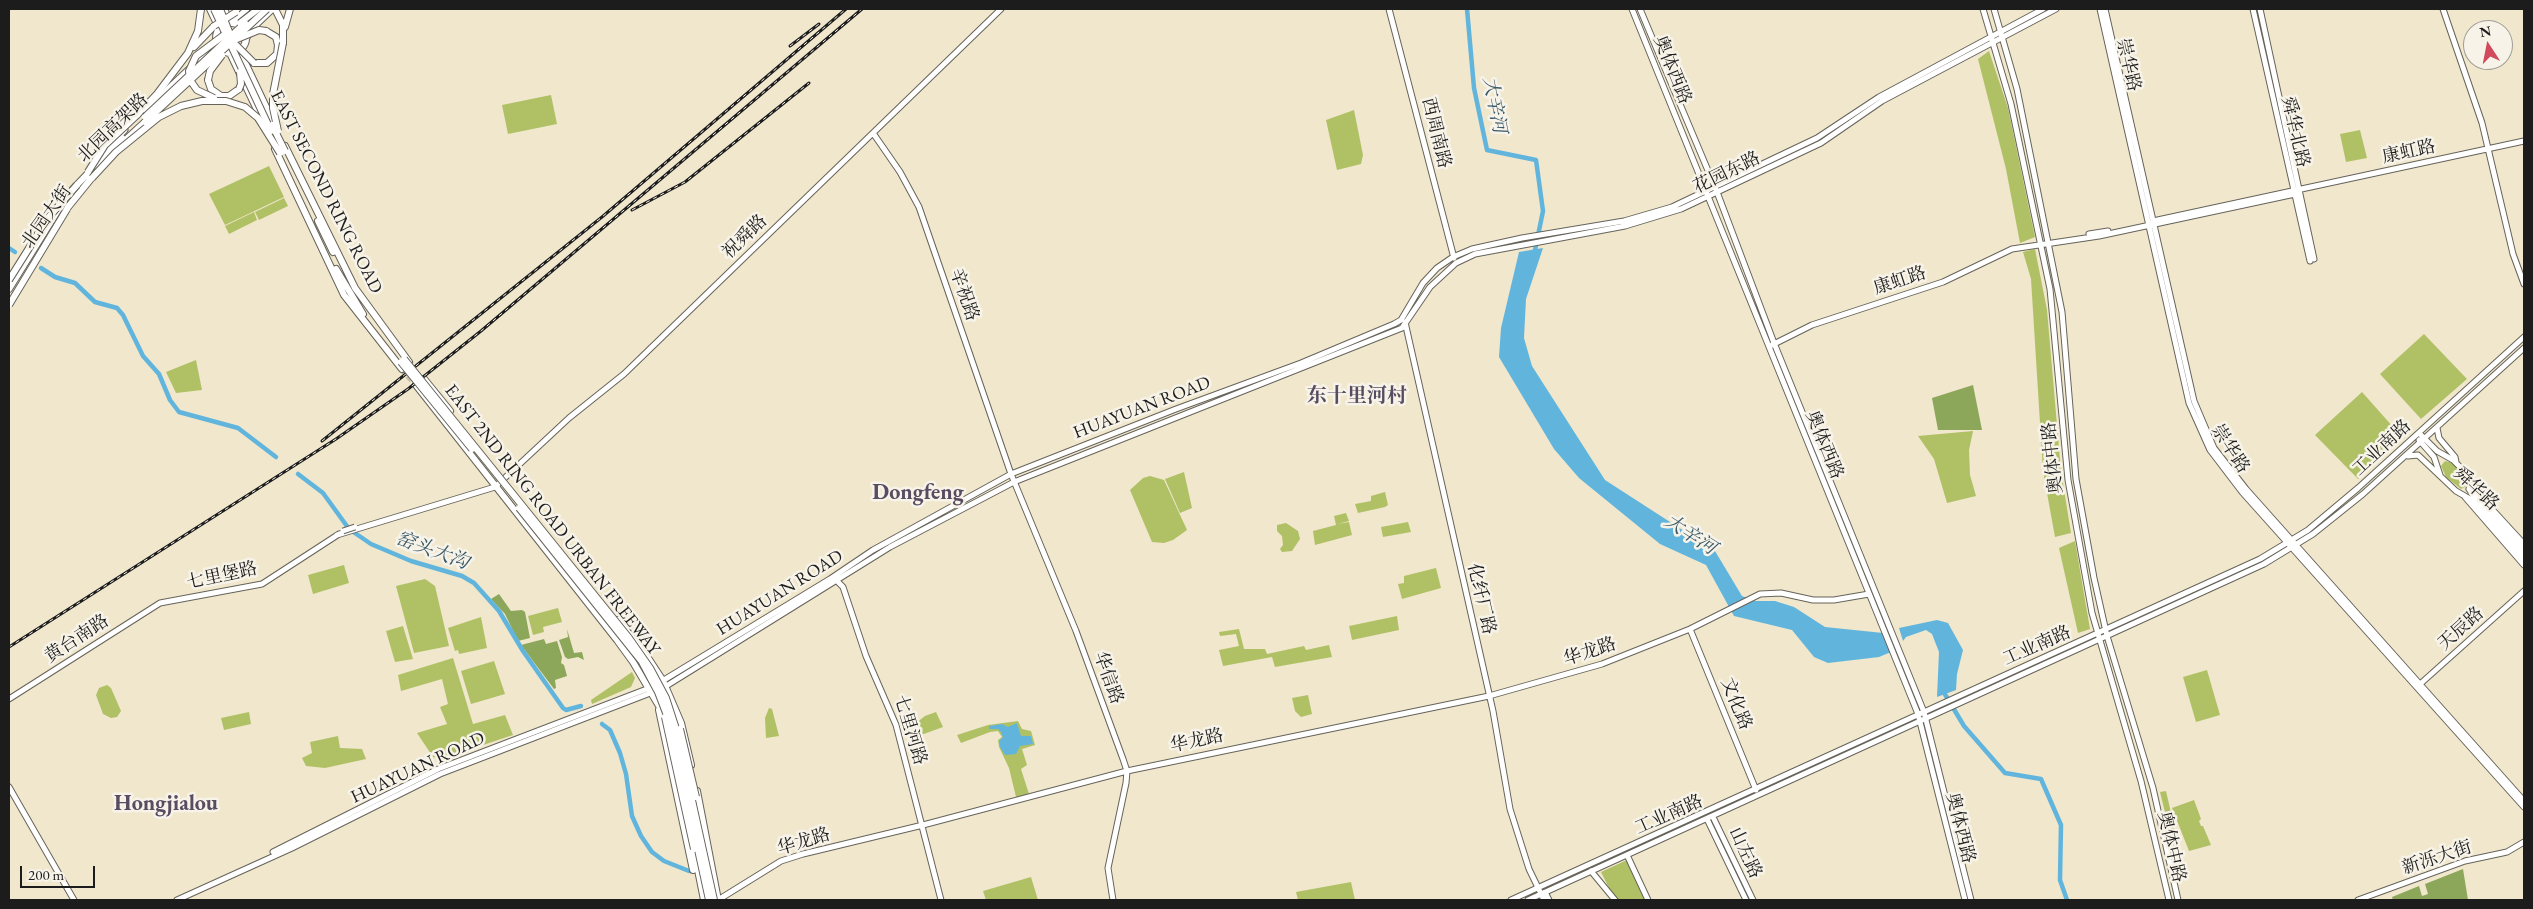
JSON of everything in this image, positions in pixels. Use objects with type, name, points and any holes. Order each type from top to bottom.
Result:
[{"type":"highway","points":[[184,60],[195,39],[201,9]]},
{"type":"highway","points":[[212,9],[219,29],[217,42],[226,52],[242,46],[244,31],[240,27],[230,24],[219,29]]},
{"type":"highway","name":"EAST 2ND RING ROAD URBAN FREEWAY","points":[[212,9],[336,260],[371,317],[641,653],[666,698],[678,732],[714,900]]},
{"type":"highway","name":"EAST 2ND RING ROAD URBAN FREEWAY","points":[[220,9],[233,42],[337,271],[366,318],[642,662],[671,726],[709,900]]},
{"type":"highway","points":[[224,9],[230,24]]},
{"type":"highway","points":[[9,300],[66,209],[90,175],[105,145],[150,101],[216,24],[245,9]]},
{"type":"highway","points":[[259,9],[196,56],[189,71],[193,86],[203,94],[233,102],[253,113],[283,152]]},
{"type":"highway","name":"北园高架路","points":[[9,287],[59,209],[77,185],[90,175],[259,9]]},
{"type":"highway","name":"北园高架路","points":[[90,175],[267,9]]},
{"type":"highway","points":[[274,9],[283,25],[283,44]]},
{"type":"highway","points":[[283,152],[272,100],[290,9]]},
{"type":"highway","points":[[233,42],[250,60],[258,64],[271,61],[278,50],[276,37],[270,32],[262,30],[233,42],[208,75],[208,84],[214,92],[224,96],[236,92],[241,84],[239,64]]},
{"type":"highway","name":"EAST SECOND RING ROAD","points":[[242,46],[253,82],[355,288],[410,363]]},
{"type":"highway","name":"EAST SECOND RING ROAD","points":[[226,52],[244,83],[344,295],[402,369]]},
{"type":"highway","points":[[90,175],[127,142],[167,112],[202,101],[233,102]]},
{"type":"highway","points":[[9,280],[48,218],[77,185]]},
{"type":"highway","points":[[9,305],[66,209]]},
{"type":"highway","points":[[424,379],[503,479],[635,639],[664,684],[681,736],[703,839],[707,849]]},
{"type":"highway","points":[[416,385],[618,640],[659,701],[694,849],[695,870]]},
{"type":"highway","points":[[659,701],[695,870],[700,881],[704,900]]},
{"type":"highway","points":[[671,712],[684,737],[718,900]]},
{"type":"main road","points":[[230,24],[245,9]]},
{"type":"main road","points":[[242,46],[253,28],[274,9]]},
{"type":"main road","name":"祝舜路","points":[[503,479],[569,418],[624,374],[1000,9]]},
{"type":"main road","name":"西周南路","points":[[1390,9],[1456,263]]},
{"type":"main road","name":"奥体西路","points":[[1632,9],[1898,648],[1921,713],[1965,900]]},
{"type":"main road","name":"奥体西路","points":[[1640,9],[1717,192],[1772,345],[1892,651],[1921,713]]},
{"type":"main road","name":"奥体中路","points":[[1983,9],[2011,104],[2053,314],[2064,444],[2076,537],[2098,637],[2141,781],[2169,900]]},
{"type":"main road","name":"奥体中路","points":[[1994,9],[2017,89],[2062,312],[2076,479],[2107,636],[2153,788],[2178,900]]},
{"type":"main road","name":"花园东路","points":[[1405,324],[1430,287],[1456,263],[1474,254],[1651,220],[1709,197],[1821,143],[1882,101],[2002,35],[2043,9]]},
{"type":"main road","name":"花园东路","points":[[2002,35],[2056,9]]},
{"type":"main road","name":"崇华路","points":[[2100,9],[2198,415],[2214,448],[2226,465],[2295,546],[2524,807]]},
{"type":"main road","name":"崇华路","points":[[2105,9],[2152,223]]},
{"type":"main road","name":"舜华北路","points":[[2253,9],[2312,260]]},
{"type":"main road","name":"舜华北路","points":[[2260,9],[2296,191]]},
{"type":"main road","points":[[2443,9],[2489,149],[2524,278]]},
{"type":"main road","name":"花园东路","points":[[1404,314],[1423,283],[1437,268],[1453,257],[1472,249],[1522,238],[1632,219],[1672,207],[1706,189],[1816,138],[1879,97],[1993,40]]},
{"type":"main road","name":"北园大街","points":[[9,287],[55,212],[80,180],[122,134],[217,42]]},
{"type":"main road","name":"北园大街","points":[[9,300],[80,192],[161,108],[226,52]]},
{"type":"main road","name":"辛祝路","points":[[873,133],[900,172],[919,208],[1011,474]]},
{"type":"main road","name":"康虹路","points":[[1772,345],[1812,325],[1943,282],[2012,249],[2048,242],[2099,236],[2524,141]]},
{"type":"main road","points":[[2489,149],[2514,254],[2524,284]]},
{"type":"main road","name":"HUAYUAN ROAD","points":[[664,684],[873,550],[1011,474],[1167,412],[1301,363],[1394,324],[1404,314]]},
{"type":"main road","name":"化纤厂路","points":[[1404,314],[1490,696],[1510,809],[1522,850],[1538,888]]},
{"type":"main road","name":"HUAYUAN ROAD","points":[[177,900],[292,848],[440,774],[664,684],[838,581],[890,547],[1014,482],[1353,349],[1402,328],[1405,324]]},
{"type":"main road","name":"工业南路","points":[[1528,900],[1922,721],[2098,637],[2106,630],[2260,559],[2308,530],[2358,488],[2524,337]]},
{"type":"main road","name":"工业南路","points":[[1511,900],[1756,790],[1940,704],[2098,637],[2107,636],[2264,564],[2295,546],[2364,494],[2524,348]]},
{"type":"main road","points":[[2437,428],[2439,438],[2455,457],[2456,463]]},
{"type":"main road","name":"舜华路","points":[[2416,434],[2436,451],[2456,463],[2468,477],[2469,489],[2524,551]]},
{"type":"main road","name":"舜华路","points":[[2423,440],[2434,457],[2441,478],[2470,498],[2524,558]]},
{"type":"main road","points":[[2064,444],[2073,444]]},
{"type":"main road","points":[[2401,460],[2410,455],[2418,455],[2441,478]]},
{"type":"main road","points":[[2438,469],[2439,464],[2447,458]]},
{"type":"main road","name":"华信路","points":[[1011,474],[1076,631],[1126,771],[1126,783],[1108,868],[1113,900]]},
{"type":"main road","name":"七里堡路","points":[[160,603],[262,584],[337,535],[496,485],[503,479]]},
{"type":"main road","points":[[2524,544],[2478,494],[2469,489],[2463,494],[2524,565]]},
{"type":"main road","points":[[830,579],[838,581]]},
{"type":"main road","name":"七里河路","points":[[838,581],[843,587],[866,656],[896,725],[941,900]]},
{"type":"main road","name":"天辰路","points":[[2418,686],[2524,591]]},
{"type":"main road","name":"华龙路","points":[[718,900],[784,860],[1126,771],[1490,696],[1602,664],[1690,629],[1760,594],[1781,593],[1813,600],[1834,600],[1870,594]]},
{"type":"main road","name":"黄台南路","points":[[9,699],[160,603]]},
{"type":"main road","name":"文化路","points":[[1690,629],[1756,790]]},
{"type":"main road","name":"崇华路","points":[[2418,686],[2524,801]]},
{"type":"main road","name":"HUAYUAN ROAD","points":[[171,900],[291,844],[438,769],[626,700]]},
{"type":"main road","name":"奥体西路","points":[[1922,721],[1971,900]]},
{"type":"main road","points":[[9,787],[73,900]]},
{"type":"main road","points":[[9,792],[73,900]]},
{"type":"main road","name":"山左路","points":[[1713,817],[1753,900]]},
{"type":"main road","name":"山左路","points":[[1707,820],[1746,900]]},
{"type":"main road","name":"新泺大街","points":[[2358,900],[2465,861],[2507,852],[2524,842]]},
{"type":"main road","points":[[1627,855],[1648,900]]},
{"type":"main road","points":[[1592,872],[1615,900]]},
{"type":"main road","points":[[1538,888],[1548,900]]},
{"type":"main road","points":[[1543,893],[1544,900]]},
{"type":"green space","points":[[1989,51],[2008,108],[2035,237],[2020,243],[2006,169],[1978,59]]},
{"type":"green space","points":[[551,95],[557,124],[508,134],[502,105]]},
{"type":"green space","points":[[1354,110],[1363,155],[1361,164],[1337,170],[1326,120]]},
{"type":"green space","points":[[2360,130],[2367,158],[2346,162],[2340,134]]},
{"type":"green space","points":[[269,166],[284,197],[225,225],[209,194]]},
{"type":"green space","points":[[284,198],[288,206],[259,220],[255,212]]},
{"type":"green space","points":[[254,212],[257,220],[229,234],[225,226]]},
{"type":"green space","points":[[2035,249],[2047,310],[2061,471],[2071,533],[2055,537],[2043,471],[2031,279],[2023,252]]},
{"type":"green space","points":[[2424,334],[2467,379],[2421,419],[2380,374]]},
{"type":"green space","points":[[196,360],[202,390],[176,393],[166,372]]},
{"type":"green space","points":[[1973,385],[1982,430],[1938,430],[1932,398]]},
{"type":"green space","points":[[2362,392],[2402,437],[2358,479],[2315,435]]},
{"type":"green space","points":[[1973,431],[1969,450],[1970,475],[1976,496],[1947,503],[1934,459],[1918,436]]},
{"type":"green space","points":[[2445,461],[2453,463],[2460,470],[2467,483],[2465,487],[2461,489],[2446,477],[2441,466]]},
{"type":"green space","points":[[1184,472],[1192,508],[1180,513],[1165,479]]},
{"type":"green space","points":[[1150,476],[1164,480],[1187,530],[1173,540],[1164,543],[1152,542],[1130,490],[1143,478]]},
{"type":"green space","points":[[1385,492],[1388,505],[1358,513],[1355,504],[1371,501],[1371,496]]},
{"type":"green space","points":[[1346,513],[1349,521],[1338,524],[1349,522],[1352,535],[1315,545],[1313,531],[1336,525],[1334,516]]},
{"type":"green space","points":[[1408,522],[1411,532],[1383,537],[1381,527]]},
{"type":"green space","points":[[1286,523],[1298,531],[1300,539],[1292,551],[1282,552],[1280,549],[1283,545],[1282,536],[1277,531],[1277,525]]},
{"type":"green space","points":[[2075,541],[2090,629],[2078,633],[2059,548]]},
{"type":"green space","points":[[344,565],[349,583],[313,594],[308,575]]},
{"type":"green space","points":[[1436,568],[1441,588],[1402,599],[1398,584],[1404,583],[1404,576]]},
{"type":"green space","points":[[425,579],[435,586],[449,646],[414,653],[396,586]]},
{"type":"green space","points":[[499,594],[511,611],[522,610],[525,612],[530,638],[518,641],[505,614],[491,599]]},
{"type":"green space","points":[[558,608],[562,622],[543,627],[544,632],[533,635],[528,616]]},
{"type":"green space","points":[[1397,616],[1399,630],[1352,640],[1349,626]]},
{"type":"green space","points":[[481,617],[487,648],[459,654],[458,650],[455,651],[448,628]]},
{"type":"green space","points":[[403,626],[413,659],[395,662],[386,631]]},
{"type":"green space","points":[[567,629],[574,653],[582,652],[584,660],[578,657],[568,659],[565,657],[559,640],[568,637]]},
{"type":"green space","points":[[1239,629],[1244,649],[1265,649],[1267,654],[1304,646],[1306,650],[1329,645],[1332,657],[1275,667],[1272,657],[1223,666],[1219,650],[1239,646],[1236,634],[1220,636],[1219,632]]},
{"type":"green space","points":[[544,639],[546,644],[557,641],[562,657],[561,663],[564,665],[567,676],[555,680],[556,688],[554,689],[521,645]]},
{"type":"green space","points":[[453,658],[473,724],[505,715],[513,735],[441,759],[433,757],[417,733],[447,724],[440,707],[448,704],[442,679],[401,691],[398,675]]},
{"type":"green space","points":[[494,661],[505,694],[471,704],[461,671]]},
{"type":"green space","points":[[2207,670],[2220,715],[2196,722],[2183,677]]},
{"type":"green space","points":[[632,672],[635,678],[631,687],[592,704],[591,700]]},
{"type":"green space","points":[[107,685],[111,688],[121,711],[117,717],[111,718],[103,714],[96,695],[99,688]]},
{"type":"green space","points":[[1308,695],[1312,714],[1301,717],[1295,711],[1292,698]]},
{"type":"green space","points":[[769,708],[772,709],[779,736],[766,738],[765,718]]},
{"type":"green space","points":[[249,712],[251,724],[224,730],[221,718]]},
{"type":"green space","points":[[936,712],[943,727],[921,735],[916,723],[925,716]]},
{"type":"green space","points":[[1018,721],[1022,729],[1031,731],[1035,745],[1022,749],[1027,765],[1021,769],[1029,794],[1016,797],[1009,768],[999,747],[998,740],[1002,737],[998,731],[990,732],[961,743],[957,735],[988,725]]},
{"type":"green space","points":[[338,736],[340,748],[362,749],[366,759],[325,768],[306,766],[302,758],[312,753],[310,742]]},
{"type":"green space","points":[[2166,791],[2181,856],[2176,857],[2160,792]]},
{"type":"green space","points":[[2194,800],[2201,819],[2199,821],[2211,845],[2189,851],[2172,808]]},
{"type":"green space","points":[[1629,859],[1646,900],[1615,900],[1601,872]]},
{"type":"green space","points":[[2463,869],[2468,900],[2393,900],[2392,897],[2419,886],[2422,896],[2428,894],[2425,884]]},
{"type":"green space","points":[[1031,877],[1038,900],[986,900],[983,891]]},
{"type":"green space","points":[[1351,882],[1355,900],[1298,900],[1296,892]]},
{"type":"water","points":[[1543,248],[1526,299],[1524,338],[1532,366],[1605,480],[1715,551],[1742,596],[1756,601],[1775,601],[1794,607],[1825,627],[1883,633],[1891,652],[1879,657],[1828,663],[1814,657],[1792,630],[1734,616],[1706,565],[1660,544],[1579,478],[1554,449],[1499,357],[1501,328],[1519,252]]},
{"type":"water","points":[[1937,620],[1948,623],[1963,650],[1957,674],[1956,690],[1937,697],[1939,652],[1932,634],[1926,630],[1906,637],[1903,641],[1899,628]]},
{"type":"water","points":[[1017,723],[1021,736],[1031,736],[1033,744],[1020,746],[1016,754],[1005,755],[1000,747],[999,741],[1003,737],[1001,732],[998,729],[989,729],[989,726],[1002,724],[1008,727]]},
{"type":"waterway","name":"大辛河","points":[[1467,9],[1474,88],[1487,150],[1536,160],[1543,211],[1534,255]]},
{"type":"waterway","name":"窑头大沟","points":[[9,248],[15,252]]},
{"type":"waterway","name":"窑头大沟","points":[[41,268],[55,277],[75,283],[95,302],[117,308],[123,315],[143,356],[159,374],[170,400],[179,412],[238,428],[276,457]]},
{"type":"waterway","name":"窑头大沟","points":[[298,474],[323,493],[349,529],[371,544],[411,561],[462,576],[474,583],[499,611],[523,651],[563,708],[566,710],[581,706]]},
{"type":"waterway","name":"大辛河","points":[[1943,691],[1964,726],[2005,773],[2041,779],[2061,825],[2060,880],[2067,900]]},
{"type":"waterway","name":"窑头大沟","points":[[602,724],[610,730],[620,753],[626,774],[632,816],[641,836],[652,852],[664,861],[689,871]]},
{"type":"tunnel","points":[[402,369],[416,385]]},
{"type":"railway","points":[[322,441],[602,217],[846,9]]},
{"type":"railway","points":[[9,647],[336,439],[408,389],[481,331],[862,9]]},
{"type":"railway","points":[[790,46],[819,24]]},
{"type":"railway","points":[[632,210],[685,182],[809,83]]},
{"type":"district","name":"东十里河村","points":[[1357,397]]},
{"type":"district","name":"Dongfeng","points":[[918,493]]},
{"type":"district","name":"Hongjialou","points":[[166,804]]}]
